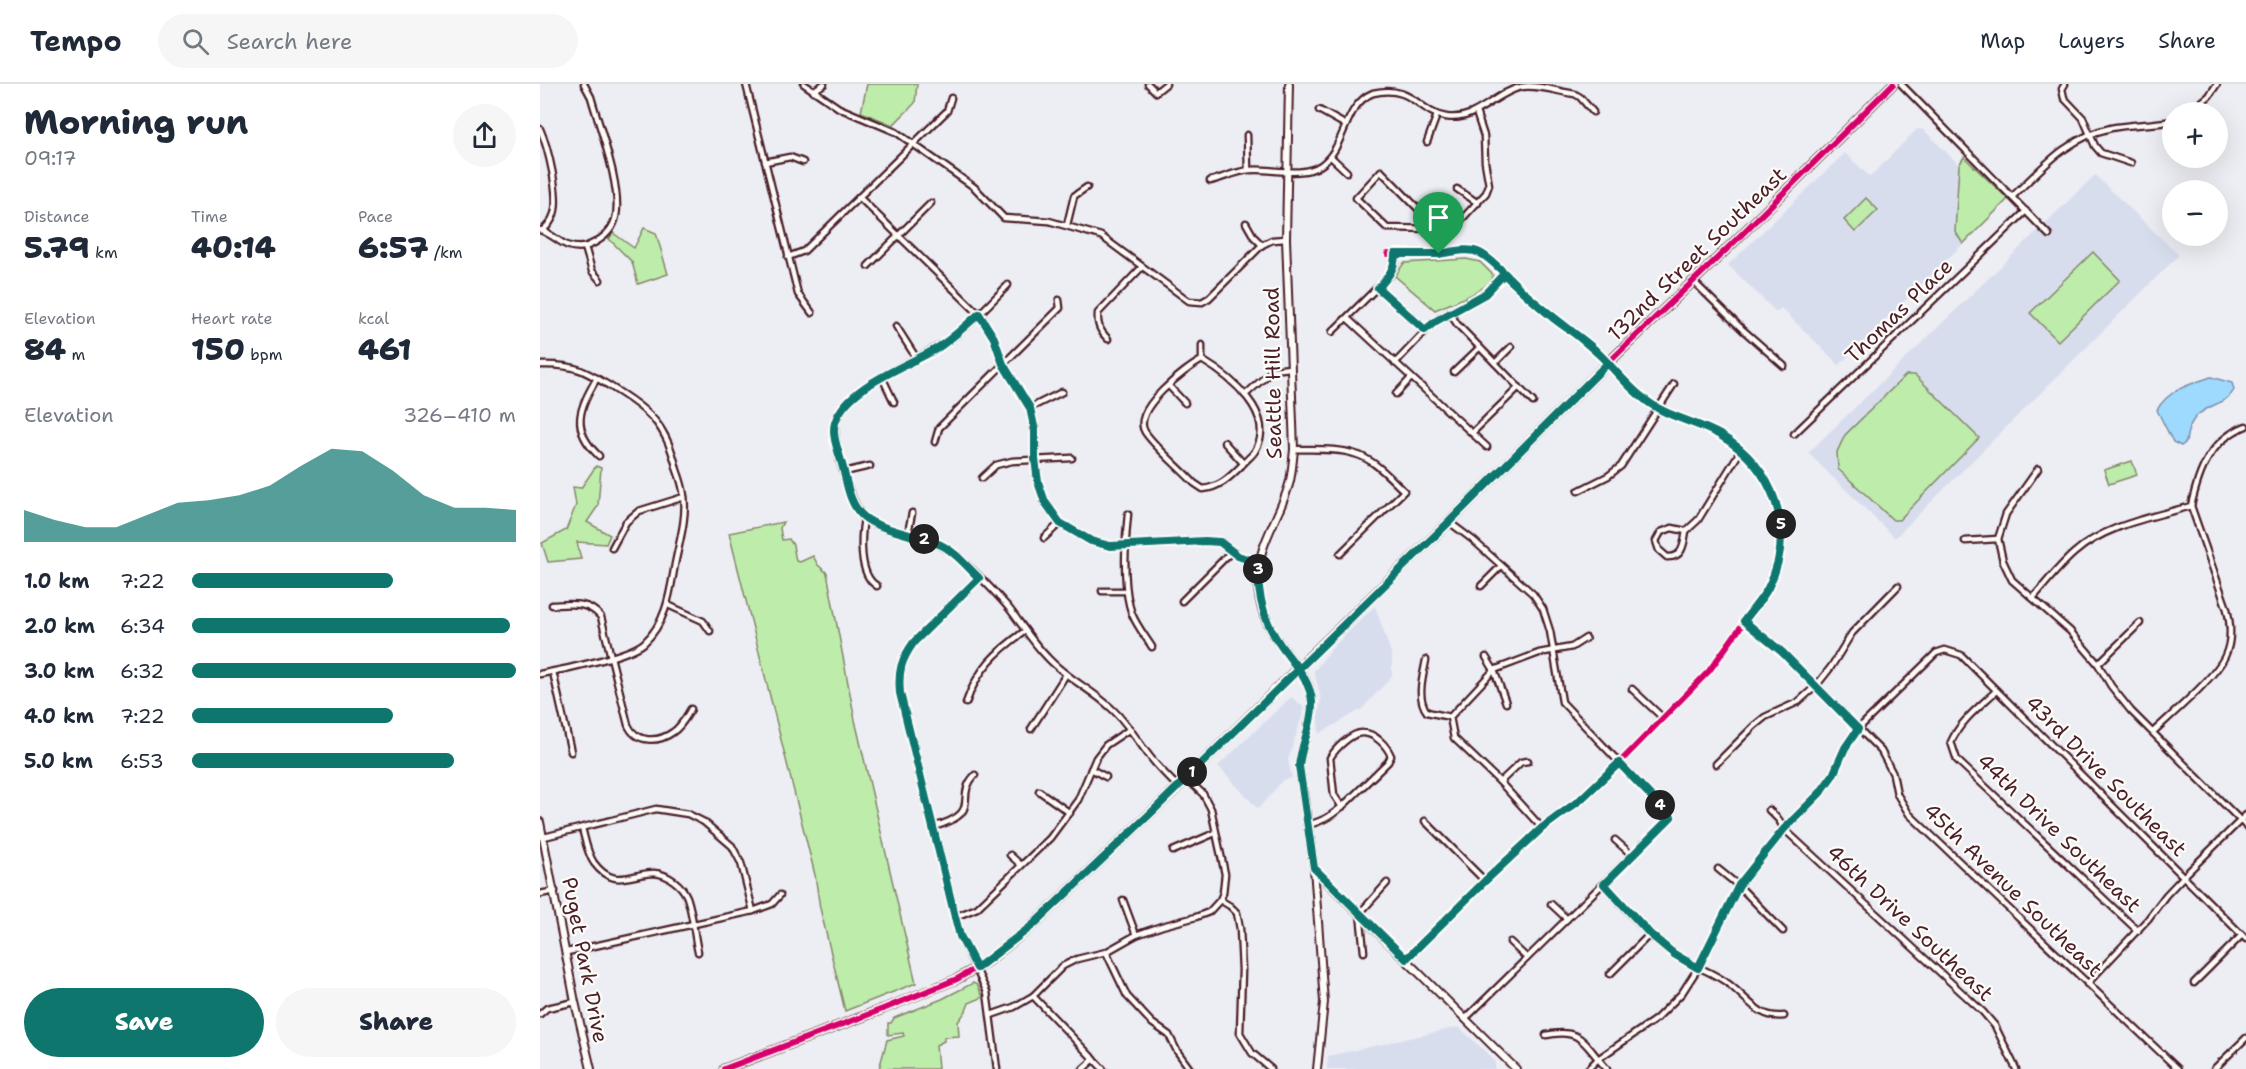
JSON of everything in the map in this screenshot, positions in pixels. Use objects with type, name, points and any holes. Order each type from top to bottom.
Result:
[{"type":"main road","name":"Seattle Hill Road","points":[[1289,84],[1286,238],[1294,450],[1290,481],[1258,563],[1257,582],[1263,614],[1280,645],[1298,668],[1310,691],[1312,702],[1299,766],[1314,868],[1323,1002],[1317,1069]]},
{"type":"main road","name":"132nd Street Southeast","points":[[724,1069],[883,1010],[950,982],[977,968],[1033,925],[1178,788],[1893,84]]},
{"type":"main road","name":"Puget Park Drive","points":[[540,822],[575,1002],[591,1069]]},
{"type":"main road","points":[[1314,868],[1516,1069]]},
{"type":"street","points":[[540,129],[549,159],[555,204],[554,213],[542,230],[574,248],[596,243],[615,222],[618,203],[591,97],[585,84]]},
{"type":"street","points":[[746,84],[798,294],[812,313]]},
{"type":"street","points":[[804,84],[839,108],[897,132],[974,187],[1004,218],[1049,221],[1101,236],[1189,301],[1202,302],[1220,288],[1262,245],[1272,240],[1286,238]]},
{"type":"street","points":[[813,91],[824,84]]},
{"type":"street","points":[[1148,84],[1156,92],[1166,84]]},
{"type":"street","points":[[1510,84],[1515,90]]},
{"type":"street","points":[[1552,84],[1552,90]]},
{"type":"street","points":[[1901,84],[2049,235]]},
{"type":"street","points":[[2065,84],[2062,92],[2064,98],[2083,118],[2100,153],[2131,163]]},
{"type":"street","points":[[2202,102],[2217,84]]},
{"type":"street","points":[[1210,181],[1248,170],[1313,170],[1331,157],[1346,125],[1364,98],[1383,87],[1409,93],[1437,115],[1445,117],[1462,117],[1476,112],[1515,90],[1526,87],[1580,97],[1593,112]]},
{"type":"street","points":[[788,257],[804,251],[947,111],[951,98]]},
{"type":"street","points":[[1319,110],[1346,125]]},
{"type":"street","points":[[1464,218],[1486,193],[1489,185],[1484,136],[1476,112]]},
{"type":"street","points":[[1427,142],[1437,115]]},
{"type":"street","points":[[2012,197],[2060,150],[2090,134],[2113,128],[2162,122]]},
{"type":"street","points":[[1247,135],[1248,170]]},
{"type":"street","points":[[765,162],[790,156],[803,162]]},
{"type":"street","points":[[1331,157],[1347,172]]},
{"type":"street","points":[[1439,254],[1436,229],[1381,171],[1356,198],[1387,228],[1436,229],[1459,225]]},
{"type":"street","points":[[1066,225],[1074,196],[1087,187]]},
{"type":"street","points":[[1457,189],[1478,203]]},
{"type":"street","points":[[859,197],[979,314],[994,338],[1003,364],[1030,408],[1035,431],[1038,482],[1045,502],[1060,523],[1091,541],[1110,546],[1220,542],[1238,556],[1258,563]]},
{"type":"street","points":[[868,266],[931,203]]},
{"type":"street","name":"Thomas Place","points":[[1794,434],[2026,211]]},
{"type":"street","points":[[1246,223],[1262,245]]},
{"type":"street","points":[[585,247],[592,271],[600,280]]},
{"type":"street","points":[[1388,254],[1439,254],[1470,250],[1479,252],[1552,317],[1595,350],[1643,399],[1680,419],[1702,426],[1742,450],[1764,476],[1776,499],[1781,535],[1776,567],[1768,589],[1709,670],[1619,763],[1580,800],[1542,828],[1406,959]]},
{"type":"street","points":[[1332,332],[1390,274],[1395,263],[1395,254]]},
{"type":"street","points":[[1108,339],[1097,323],[1098,313],[1142,267]]},
{"type":"street","points":[[1395,363],[1425,330],[1485,294],[1504,274]]},
{"type":"street","points":[[1694,282],[1784,366]]},
{"type":"street","points":[[1008,285],[954,336],[864,388],[840,413],[835,422],[835,436],[853,504],[864,518],[887,529],[908,533],[943,546],[954,554],[1008,608],[1045,656],[1065,676],[1111,708],[1130,729],[1156,765],[1178,788]]},
{"type":"street","points":[[1378,288],[1425,330]]},
{"type":"street","points":[[935,442],[939,428],[1060,308],[1059,300]]},
{"type":"street","points":[[1450,313],[1479,348],[1533,402]]},
{"type":"street","points":[[1347,318],[1487,447]]},
{"type":"street","points":[[896,326],[916,359]]},
{"type":"street","points":[[1202,345],[1202,360]]},
{"type":"street","points":[[1495,363],[1511,346]]},
{"type":"street","points":[[1454,372],[1479,348]]},
{"type":"street","points":[[1202,360],[1219,370],[1245,395],[1257,411],[1260,424],[1255,451],[1216,487],[1203,489],[1194,483],[1143,430],[1142,416],[1150,404],[1185,369],[1202,360]]},
{"type":"street","points":[[540,364],[578,367],[622,394],[659,424],[669,440],[684,497],[684,515],[668,605],[658,627],[644,643],[629,652],[540,674]]},
{"type":"street","points":[[1245,395],[1267,373],[1290,368]]},
{"type":"street","points":[[882,377],[894,402]]},
{"type":"street","points":[[597,378],[584,400],[580,420],[582,435],[599,456]]},
{"type":"street","points":[[1396,394],[1411,378]]},
{"type":"street","points":[[1578,491],[1608,476],[1621,466],[1674,384]]},
{"type":"street","points":[[1169,386],[1185,403]]},
{"type":"street","points":[[1472,433],[1519,387]]},
{"type":"street","points":[[1030,408],[1062,392]]},
{"type":"street","points":[[2153,732],[2212,674],[2225,657],[2230,639],[2227,609],[2191,506],[2200,471],[2209,454],[2220,441],[2235,430],[2246,426]]},
{"type":"street","points":[[1224,442],[1243,463]]},
{"type":"street","points":[[1294,450],[1340,451],[1358,454],[1404,491],[1340,554]]},
{"type":"street","points":[[1686,531],[1672,528],[1661,532],[1656,541],[1659,550],[1667,557],[1677,556],[1683,550],[1686,531],[1698,520],[1742,450]]},
{"type":"street","points":[[982,478],[996,465],[1035,459],[1072,458]]},
{"type":"street","points":[[844,472],[870,466]]},
{"type":"street","points":[[2038,469],[2006,514],[1998,539],[2003,561],[2012,580],[2070,631],[2098,664],[2110,686],[2127,706],[2246,826]]},
{"type":"street","points":[[612,548],[626,522],[639,512],[684,497]]},
{"type":"street","points":[[2033,598],[2074,553],[2091,540],[2122,527],[2191,506]]},
{"type":"street","points":[[908,533],[912,513]]},
{"type":"street","points":[[1128,514],[1125,546],[1126,591],[1136,622],[1152,647]]},
{"type":"street","points":[[864,518],[860,539],[864,564],[871,583],[877,586]]},
{"type":"street","points":[[1449,522],[1533,594],[1543,609],[1550,631],[1562,702],[1671,817],[1465,1018]]},
{"type":"street","points":[[1044,538],[1060,523]]},
{"type":"street","points":[[1965,541],[1998,539]]},
{"type":"street","points":[[1182,601],[1232,551]]},
{"type":"street","points":[[1481,586],[1501,566]]},
{"type":"street","points":[[979,578],[914,642],[905,654],[898,674],[900,693],[960,936],[987,992],[997,1069]]},
{"type":"street","points":[[1716,764],[1765,717],[1798,702],[1816,686],[1852,633],[1898,586]]},
{"type":"street","points":[[1102,591],[1126,591]]},
{"type":"street","points":[[552,605],[582,604],[596,611],[601,617],[628,725],[631,732],[638,738],[649,740],[675,732],[691,709]]},
{"type":"street","points":[[668,605],[703,621],[710,631]]},
{"type":"street","name":"45th Avenue Southeast","points":[[1744,621],[1782,652],[1881,751],[1888,762],[1897,794],[1909,814],[2178,1069]]},
{"type":"street","points":[[2098,664],[2140,623]]},
{"type":"street","points":[[966,703],[971,686],[983,667],[1000,649],[1025,631]]},
{"type":"street","points":[[1450,717],[1494,670],[1539,653],[1572,647],[1586,638]]},
{"type":"street","name":"43rd Drive Southeast","points":[[1858,729],[1936,653],[1945,650],[1961,655],[2244,937]]},
{"type":"street","points":[[1486,657],[1494,670],[1506,703]]},
{"type":"street","points":[[1426,660],[1420,699],[1427,712],[1450,717]]},
{"type":"street","points":[[553,672],[572,752]]},
{"type":"street","points":[[1031,729],[1065,676]]},
{"type":"street","points":[[1632,689],[1663,718]]},
{"type":"street","name":"44th Drive Southeast","points":[[1996,690],[1961,724],[1955,733],[1951,742],[1958,759],[2138,931]]},
{"type":"street","points":[[1450,717],[1454,738],[1500,782],[1542,828]]},
{"type":"street","points":[[955,917],[977,908],[1050,838],[1078,800],[1096,758],[1106,745],[1130,729]]},
{"type":"street","points":[[1588,1069],[1598,1059],[1656,1019],[1682,993],[1698,968],[1739,885],[1784,829],[1820,793],[1833,775],[1845,748],[1858,729]]},
{"type":"street","points":[[1307,825],[1331,817],[1342,807],[1388,762],[1391,756],[1384,744],[1363,732],[1347,740],[1332,754],[1329,763],[1334,795],[1342,807]]},
{"type":"street","points":[[1500,782],[1521,762],[1528,761]]},
{"type":"street","points":[[1091,770],[1106,777]]},
{"type":"street","points":[[933,827],[955,820],[960,815],[967,801],[969,782],[975,775]]},
{"type":"street","points":[[991,1014],[1014,1007],[1033,996],[1063,966],[1077,959],[1106,952],[1136,935],[1209,912],[1220,900],[1225,874],[1210,808],[1203,794],[1186,778]]},
{"type":"street","points":[[1039,791],[1070,813]]},
{"type":"street","points":[[544,837],[656,809],[688,814],[704,822],[732,846],[741,863],[753,911]]},
{"type":"street","name":"46th Drive Southeast","points":[[1769,810],[1784,829],[1983,1012],[1995,1026],[2016,1069]]},
{"type":"street","points":[[2087,984],[2138,931],[2184,876],[2246,815]]},
{"type":"street","points":[[1425,821],[1485,881]]},
{"type":"street","points":[[582,828],[594,863],[602,871],[618,878],[654,873],[674,881],[687,897],[698,952]]},
{"type":"street","points":[[1173,851],[1215,833]]},
{"type":"street","points":[[1616,840],[1632,855]]},
{"type":"street","points":[[1010,855],[1021,865]]},
{"type":"street","points":[[1719,869],[1739,885],[1783,931]]},
{"type":"street","points":[[1364,952],[1360,913],[1387,883]]},
{"type":"street","points":[[1604,884],[1650,934],[1674,954],[1729,984],[1754,1008],[1771,1016],[1784,1016]]},
{"type":"street","points":[[540,894],[555,891]]},
{"type":"street","points":[[567,952],[753,911],[772,904],[780,895]]},
{"type":"street","points":[[1123,900],[1136,935]]},
{"type":"street","points":[[1220,900],[1237,913],[1240,928],[1242,970],[1240,1032],[1252,1053],[1271,1069]]},
{"type":"street","points":[[1551,904],[1567,919]]},
{"type":"street","points":[[1610,974],[1650,934]]},
{"type":"street","points":[[2194,983],[2244,937]]},
{"type":"street","points":[[1510,942],[1527,958]]},
{"type":"street","points":[[1106,952],[1127,996],[1152,1023],[1169,1035],[1190,1069]]},
{"type":"street","points":[[1033,996],[1103,1069]]},
{"type":"street","points":[[540,1014],[547,1008],[575,1002]]},
{"type":"street","points":[[1546,1035],[1567,1032],[1576,1035],[1607,1069]]},
{"type":"street","points":[[2214,1069],[2246,1038]]},
{"type":"street","points":[[1083,1069],[1094,1059]]},
{"type":"shaded area","points":[[1917,129],[1924,130],[1959,165],[1955,231],[1963,244],[1839,365],[1781,308],[1776,312],[1728,265],[1845,153],[1870,177]]},
{"type":"shaded area","points":[[2095,175],[2162,239],[2162,246],[2170,246],[2179,255],[1895,538],[1808,453]]},
{"type":"shaded area","points":[[1375,606],[1392,656],[1392,676],[1362,709],[1319,734],[1318,717],[1321,699],[1314,671],[1332,648]]},
{"type":"shaded area","points":[[1291,697],[1302,705],[1304,710],[1288,760],[1292,778],[1283,780],[1258,809],[1218,766]]},
{"type":"shaded area","points":[[1459,1027],[1495,1061],[1495,1069],[1327,1069],[1328,1056]]},
{"type":"green space","points":[[867,84],[917,84],[915,103],[893,125],[861,112]]},
{"type":"green space","points":[[1964,157],[2008,199],[1963,244],[1955,231],[1959,165]]},
{"type":"green space","points":[[1866,198],[1878,210],[1855,232],[1844,220]]},
{"type":"green space","points":[[644,228],[656,233],[668,274],[638,284],[632,262],[609,239],[613,233],[634,248]]},
{"type":"green space","points":[[2093,252],[2120,280],[2058,341],[2030,313]]},
{"type":"green space","points":[[1466,259],[1480,262],[1493,275],[1490,281],[1477,292],[1435,310],[1395,276],[1404,263]]},
{"type":"green space","points":[[1906,375],[1915,375],[1979,438],[1899,520],[1893,520],[1838,469],[1837,452],[1845,435]]},
{"type":"green space","points":[[2132,461],[2137,475],[2109,484],[2104,470]]},
{"type":"green space","points":[[596,466],[601,468],[598,506],[587,522],[610,535],[606,544],[577,542],[581,559],[548,562],[542,543],[566,530],[576,505],[573,487],[581,488]]},
{"type":"green space","points":[[783,522],[780,528],[782,540],[789,539],[793,545],[796,561],[800,562],[813,556],[818,565],[827,573],[855,720],[916,983],[845,1011],[820,908],[815,875],[729,533]]},
{"type":"green space","points":[[973,983],[977,985],[983,997],[969,1003],[958,1022],[959,1036],[944,1037],[944,1041],[936,1045],[938,1069],[879,1069],[887,1040],[904,1036],[903,1033],[888,1035],[888,1023],[891,1023],[894,1018],[942,999]]},
{"type":"water","points":[[2211,377],[2232,383],[2234,390],[2223,401],[2208,408],[2194,419],[2186,442],[2181,446],[2173,442],[2157,410],[2173,393]]},
{"type":"cycle path","points":[[724,1069],[957,979],[988,961],[1033,925],[1449,522],[1893,84]]},
{"type":"cycle path","points":[[1388,254],[1431,254],[1470,250],[1486,257],[1552,317],[1595,350],[1643,399],[1679,419],[1702,426],[1741,450],[1764,476],[1776,499],[1781,535],[1776,567],[1768,589],[1709,671],[1619,763],[1580,800],[1542,828],[1406,959]]},
{"type":"route","points":[[1439,254],[1395,254],[1395,263],[1390,274],[1378,288],[1425,330],[1436,321],[1485,294],[1504,274],[1552,317],[1595,350],[1598,353],[1608,363],[1643,399],[1680,419],[1702,426],[1721,436],[1742,450],[1764,476],[1776,499],[1781,535],[1776,567],[1768,589],[1744,621],[1782,652],[1858,729],[1845,748],[1833,775],[1820,793],[1784,829],[1739,885],[1698,968],[1674,954],[1650,934],[1604,884],[1671,817],[1619,763],[1580,800],[1542,828],[1406,959],[1314,868],[1299,766],[1300,754],[1310,720],[1312,702],[1310,691],[1298,668],[1280,645],[1263,614],[1257,582],[1258,563],[1238,556],[1220,542],[1110,546],[1091,541],[1060,523],[1045,502],[1038,482],[1035,431],[1030,408],[1003,364],[991,331],[979,314],[936,349],[864,388],[840,413],[834,429],[853,504],[864,518],[887,529],[908,533],[943,546],[979,578],[914,642],[905,654],[898,674],[900,693],[960,936],[977,968],[1033,925],[1178,788],[1186,778],[1298,668],[1449,522],[1608,363],[1595,350],[1580,338],[1552,317],[1527,296],[1486,257],[1479,252],[1470,250],[1439,254]]}]
